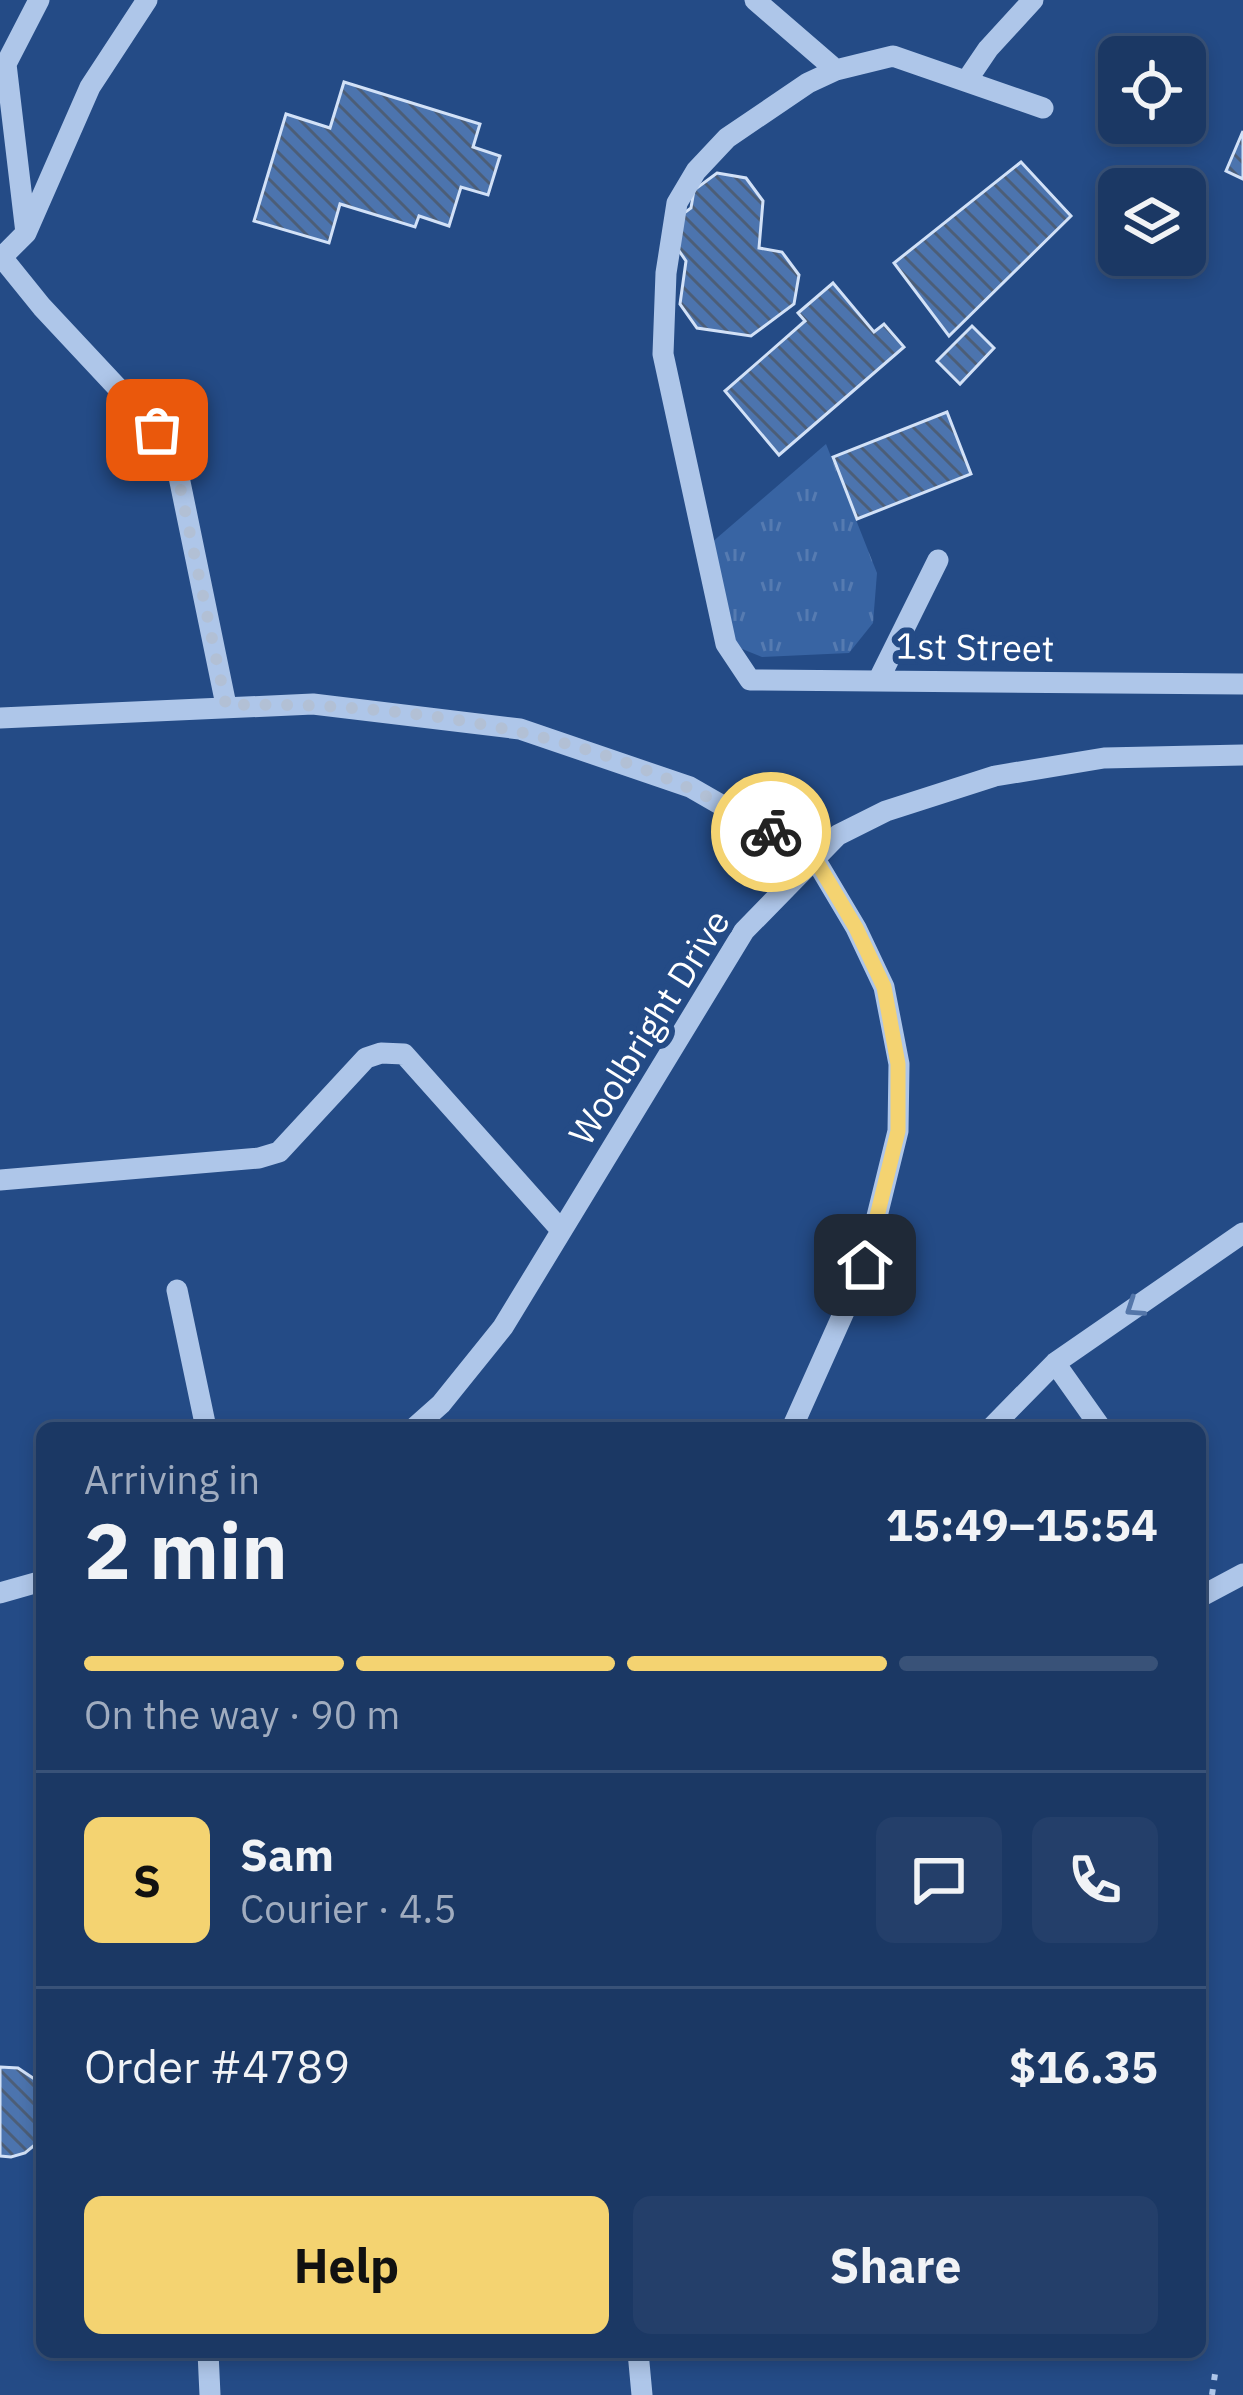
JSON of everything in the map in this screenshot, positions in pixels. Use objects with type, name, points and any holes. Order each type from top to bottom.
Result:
[{"type":"street","points":[[26,233],[6,64],[39,0]]},
{"type":"street","points":[[148,0],[90,87],[26,233],[1,256],[157,430],[178,477],[226,705]]},
{"type":"street","points":[[755,0],[836,70],[893,56],[1043,108]]},
{"type":"street","points":[[967,80],[988,49],[1034,0]]},
{"type":"street","name":"1st Street","points":[[836,70],[772,104],[727,139],[696,171],[677,203],[663,354],[726,644],[750,680],[1243,684]]},
{"type":"street","points":[[879,679],[938,560]]},
{"type":"street","points":[[0,718],[313,704],[520,729],[690,788],[815,859],[884,987],[898,1064],[898,1131],[865,1265],[795,1422]]},
{"type":"street","name":"Woolbright Drive","points":[[421,1422],[503,1327],[744,931],[838,836],[886,811],[995,776],[1105,758],[1243,754]]},
{"type":"street","points":[[0,1180],[259,1158],[279,1151],[366,1058],[404,1054],[561,1230]]},
{"type":"street","points":[[997,1422],[1055,1363],[1239,1245]]},
{"type":"street","points":[[177,1290],[205,1422]]},
{"type":"street","points":[[1055,1363],[1097,1422]]},
{"type":"street","points":[[1207,1593],[1243,1574]]},
{"type":"street","points":[[0,1593],[36,1583]]},
{"type":"street","points":[[208,2358],[210,2395]]},
{"type":"street","points":[[639,2358],[642,2395]]},
{"type":"path","points":[[1212,2395],[1216,2368]]},
{"type":"green space","points":[[826,444],[877,573],[873,623],[849,653],[762,657],[725,642],[703,550]]},
{"type":"building","points":[[344,82],[480,124],[473,147],[500,156],[488,195],[461,187],[449,226],[419,216],[415,227],[340,204],[329,243],[254,221],[286,114],[330,128]]},
{"type":"building","points":[[1243,131],[1243,179],[1226,171]]},
{"type":"building","points":[[1021,162],[1071,216],[949,336],[894,263]]},
{"type":"building","points":[[717,173],[746,178],[763,201],[759,248],[782,252],[799,275],[794,304],[751,336],[697,328],[680,304],[686,261],[675,245],[680,216],[691,208],[694,190]]},
{"type":"building","points":[[833,283],[874,332],[884,324],[904,347],[779,455],[725,391],[805,321],[798,313]]},
{"type":"building","points":[[972,326],[994,348],[960,384],[937,361]]},
{"type":"building","points":[[947,412],[971,474],[857,519],[833,457]]},
{"type":"building","points":[[0,2067],[18,2068],[36,2080],[36,2144],[25,2153],[0,2156]]},
{"type":"way so far","points":[[157,430],[178,477],[226,705],[313,704],[520,729],[690,788],[771,832]]},
{"type":"route","points":[[771,832],[815,859],[884,987],[898,1064],[898,1131],[865,1265]]}]
